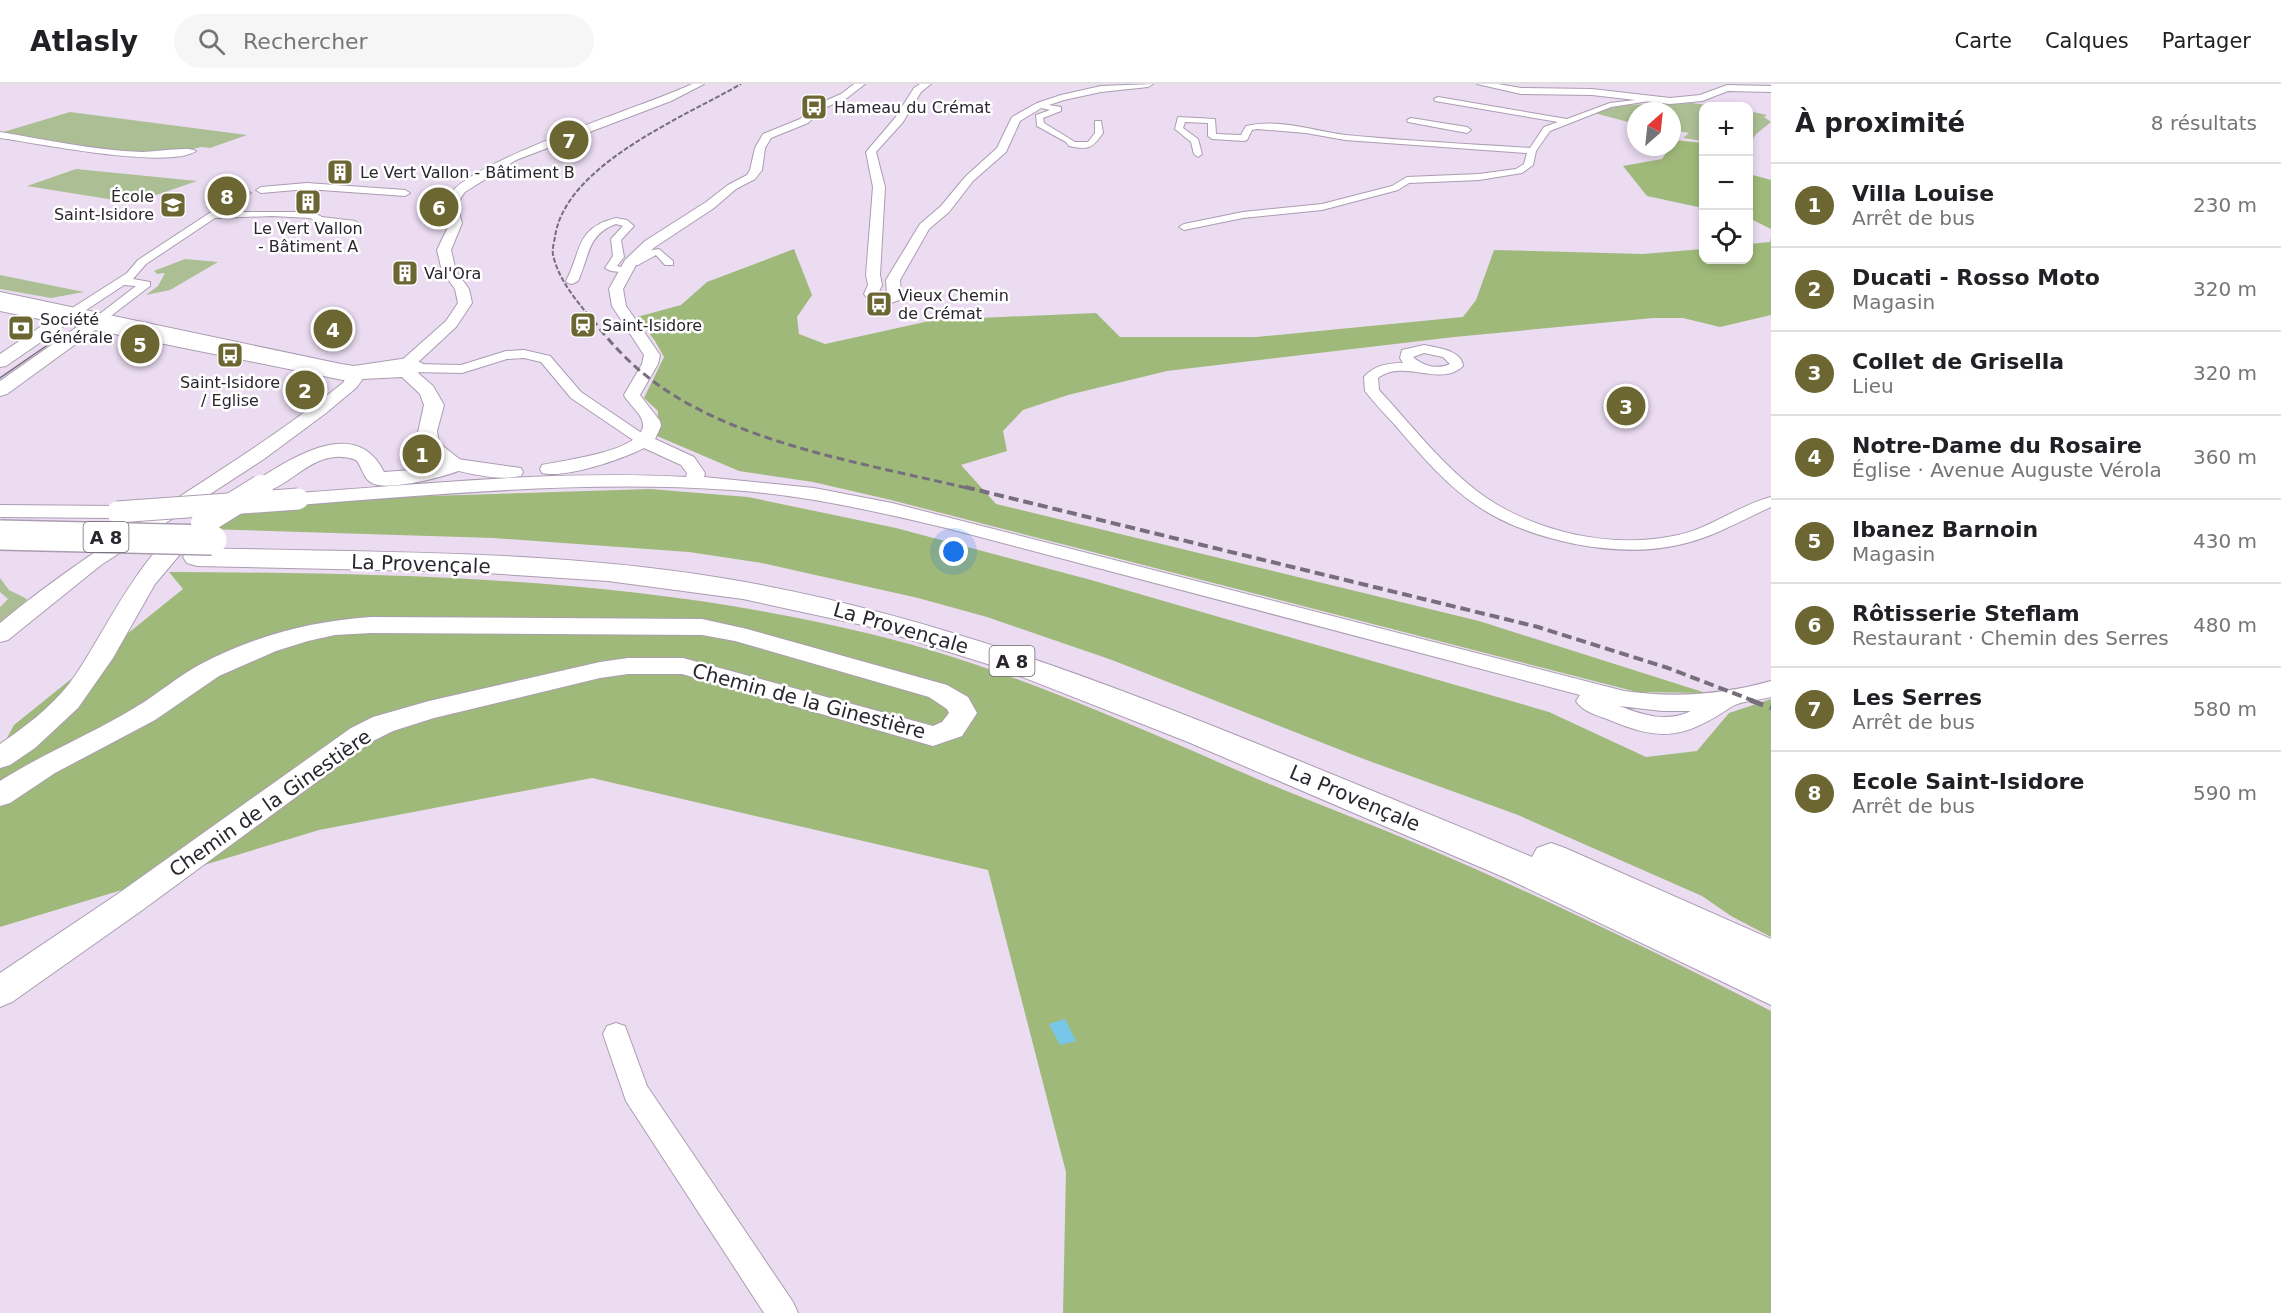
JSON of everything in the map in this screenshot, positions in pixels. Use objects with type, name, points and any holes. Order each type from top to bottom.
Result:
[{"type":"highway","name":"La Provençale","points":[[0,535],[525,550],[664,560],[760,573],[876,600],[1047,652],[1181,703],[1430,805],[1666,908],[1771,958]]},
{"type":"highway","name":"La Provençale","points":[[0,552],[204,540],[453,565],[586,572],[741,589],[812,603],[903,626],[1003,657],[1166,719],[1487,853],[1771,987]]},
{"type":"main road","points":[[0,297],[95,322],[350,373],[403,368],[429,393],[434,404],[434,411],[425,433],[426,438],[435,450],[457,465]]},
{"type":"main road","points":[[0,306],[69,316]]},
{"type":"main road","points":[[0,362],[69,316]]},
{"type":"main road","points":[[0,390],[95,322]]},
{"type":"main road","points":[[0,758],[38,733],[87,678],[156,563],[178,542],[204,540],[263,486],[306,460],[331,452],[343,451],[361,455],[368,460],[374,476],[379,479],[429,475],[457,465]]},
{"type":"main road","name":"Chemin de la Ginestière","points":[[0,795],[45,766],[145,714],[210,670],[267,645],[334,627],[702,627],[738,634],[938,691],[958,703],[963,712],[960,721],[953,729],[946,734],[933,736],[683,666],[656,665],[600,670],[408,715],[360,735],[130,902],[0,992]]},
{"type":"street","points":[[403,368],[452,324],[465,303],[462,289],[448,271],[444,250],[456,223],[451,207],[454,197],[461,189],[512,158],[668,99],[699,84]]},
{"type":"street","points":[[457,465],[496,472],[570,467],[596,460],[644,441],[651,432],[651,421],[632,395],[650,364],[652,355],[619,306],[616,289],[628,267],[650,244],[710,205],[732,187],[751,177],[754,174],[760,148],[767,136],[804,121],[819,107],[844,96],[860,84]]},
{"type":"street","points":[[926,84],[918,90],[899,120],[871,152],[872,167],[879,187],[873,274],[875,285],[871,294],[877,300],[886,301],[894,297],[893,280],[924,227],[945,209],[969,179],[1002,150],[1016,119],[1040,105],[1084,92],[1148,84]]},
{"type":"street","points":[[1482,84],[1521,91],[1592,92],[1652,100]]},
{"type":"street","points":[[1184,227],[1243,215],[1322,207],[1395,188],[1407,180],[1479,177],[1519,171],[1528,165],[1532,151],[1547,129],[1610,105],[1652,100],[1694,99],[1707,96],[1720,89],[1735,87],[1771,89]]},
{"type":"street","points":[[1438,99],[1570,121]]},
{"type":"street","points":[[1040,105],[1058,109],[1039,117],[1039,123],[1075,145],[1091,144],[1099,133],[1098,123]]},
{"type":"street","points":[[1198,154],[1195,141],[1179,129],[1181,119],[1212,121],[1212,136],[1221,138],[1244,138],[1249,128],[1253,126],[1306,130],[1345,137],[1532,151]]},
{"type":"street","points":[[1411,120],[1467,130]]},
{"type":"street","points":[[1459,146],[1467,130],[1475,123]]},
{"type":"street","points":[[0,135],[131,155],[163,156],[192,151]]},
{"type":"street","points":[[69,316],[131,276],[142,262],[246,194],[238,192],[240,189],[253,186],[262,188],[261,190],[308,186],[405,193]]},
{"type":"street","points":[[211,215],[313,214],[319,220],[356,224]]},
{"type":"street","points":[[572,281],[586,242],[604,225],[614,221],[626,223],[629,226],[616,239],[619,257],[611,268],[615,270],[628,267],[655,252],[659,252],[669,263]]},
{"type":"street","points":[[95,322],[146,284],[123,281]]},
{"type":"street","points":[[1401,362],[1418,367],[1448,370],[1457,363],[1447,354],[1425,349],[1407,353],[1401,362],[1382,369],[1371,377],[1372,391],[1463,488],[1500,513],[1532,527],[1587,539],[1634,545],[1671,542],[1712,529],[1771,501]]},
{"type":"street","points":[[403,368],[462,369],[506,355],[524,354],[545,359],[552,364],[561,379],[576,395],[644,441],[694,466],[696,473],[694,482]]},
{"type":"street","points":[[0,635],[94,561],[281,439],[350,385],[350,373]]},
{"type":"street","points":[[674,481],[681,467],[682,462],[679,457]]},
{"type":"street","points":[[0,511],[117,512],[561,483],[674,481],[795,491],[939,521],[1522,672],[1609,711],[1651,724],[1670,726],[1686,723],[1725,701],[1771,688]]},
{"type":"street","points":[[616,1034],[636,1092],[782,1313]]},
{"type":"green space","points":[[1681,103],[1699,104],[1699,140],[1683,138],[1689,133],[1681,132]]},
{"type":"green space","points":[[1627,105],[1627,122],[1594,113]]},
{"type":"green space","points":[[70,112],[247,135],[210,148],[201,147],[180,152],[130,153],[0,133]]},
{"type":"green space","points":[[1753,112],[1767,115],[1764,117],[1771,122],[1753,139]]},
{"type":"green space","points":[[1681,141],[1699,143],[1699,207],[1647,196],[1623,166],[1662,159],[1664,156],[1681,156]]},
{"type":"green space","points":[[76,169],[197,181],[133,203],[27,186]]},
{"type":"green space","points":[[1753,175],[1771,180],[1771,229],[1753,220]]},
{"type":"green space","points":[[1771,237],[1771,315],[1720,327],[1683,318],[1653,318],[1454,337],[1167,371],[1068,395],[1023,410],[1003,431],[1007,451],[961,465],[996,504],[1479,621],[1706,693],[1637,692],[891,500],[813,482],[739,471],[657,436],[658,411],[644,398],[664,357],[637,317],[681,305],[707,282],[794,249],[812,295],[797,317],[799,334],[825,344],[934,320],[1096,313],[1120,337],[1256,337],[1463,317],[1476,300],[1494,250],[1643,254],[1699,249],[1699,264],[1753,264],[1753,244],[1770,242]]},
{"type":"green space","points":[[185,259],[218,262],[170,290],[146,295],[158,286],[165,273],[157,274],[154,271]]},
{"type":"green space","points":[[0,275],[84,292],[51,298],[0,289]]},
{"type":"green space","points":[[650,489],[748,497],[896,528],[1091,580],[1549,712],[1646,757],[1697,751],[1729,713],[1771,699],[1771,937],[1731,916],[1702,896],[1518,815],[1361,758],[1112,660],[987,617],[918,598],[762,563],[689,552],[494,538],[205,529],[235,510],[366,498]]},
{"type":"green space","points":[[169,572],[347,574],[524,582],[701,601],[788,616],[875,635],[974,664],[1072,700],[1427,848],[1557,906],[1771,1011],[1771,1313],[1063,1313],[1066,1172],[988,870],[592,778],[319,830],[0,927],[0,751],[14,725],[183,589]]},
{"type":"green space","points":[[0,578],[9,590],[27,599],[14,616],[0,628],[0,607],[8,599],[0,592]]},
{"type":"water","points":[[1065,1019],[1076,1041],[1060,1045],[1049,1024]]},
{"type":"tram line","points":[[0,378],[65,333]]},
{"type":"railway","points":[[593,321],[564,282],[553,255],[555,237],[564,211],[580,187],[630,146],[741,84]]},
{"type":"railway","points":[[592,319],[633,365],[649,378],[683,401],[720,420],[803,449],[971,489]]},
{"type":"railway","points":[[965,487],[1538,627],[1668,668],[1754,701]]},
{"type":"railway","points":[[1750,700],[1771,708]]},
{"type":"place","name":"Hameau du Crémat","points":[[814,107]]},
{"type":"place","name":"Les Serres","points":[[569,140]]},
{"type":"place","name":"Le Vert Vallon - Bâtiment B","points":[[340,172]]},
{"type":"place","name":"Ecole Saint-Isidore","points":[[227,196]]},
{"type":"place","name":"Le Vert Vallon - Bâtiment A","points":[[308,202]]},
{"type":"place","name":"École Saint-Isidore","points":[[173,205]]},
{"type":"place","name":"Rôtisserie Steflam","points":[[439,207]]},
{"type":"place","name":"Val'Ora","points":[[405,273]]},
{"type":"place","name":"Vieux Chemin de Crémat","points":[[879,304]]},
{"type":"place","name":"Saint-Isidore","points":[[583,325]]},
{"type":"place","name":"Société Générale","points":[[21,328]]},
{"type":"place","name":"Notre-Dame du Rosaire","points":[[333,329]]},
{"type":"place","name":"Ibanez Barnoin","points":[[140,344]]},
{"type":"place","name":"Saint-Isidore / Eglise","points":[[230,355]]},
{"type":"place","name":"Ducati - Rosso Moto","points":[[305,390]]},
{"type":"place","name":"Collet de Grisella","points":[[1626,406]]},
{"type":"place","name":"Villa Louise","points":[[422,454]]}]
